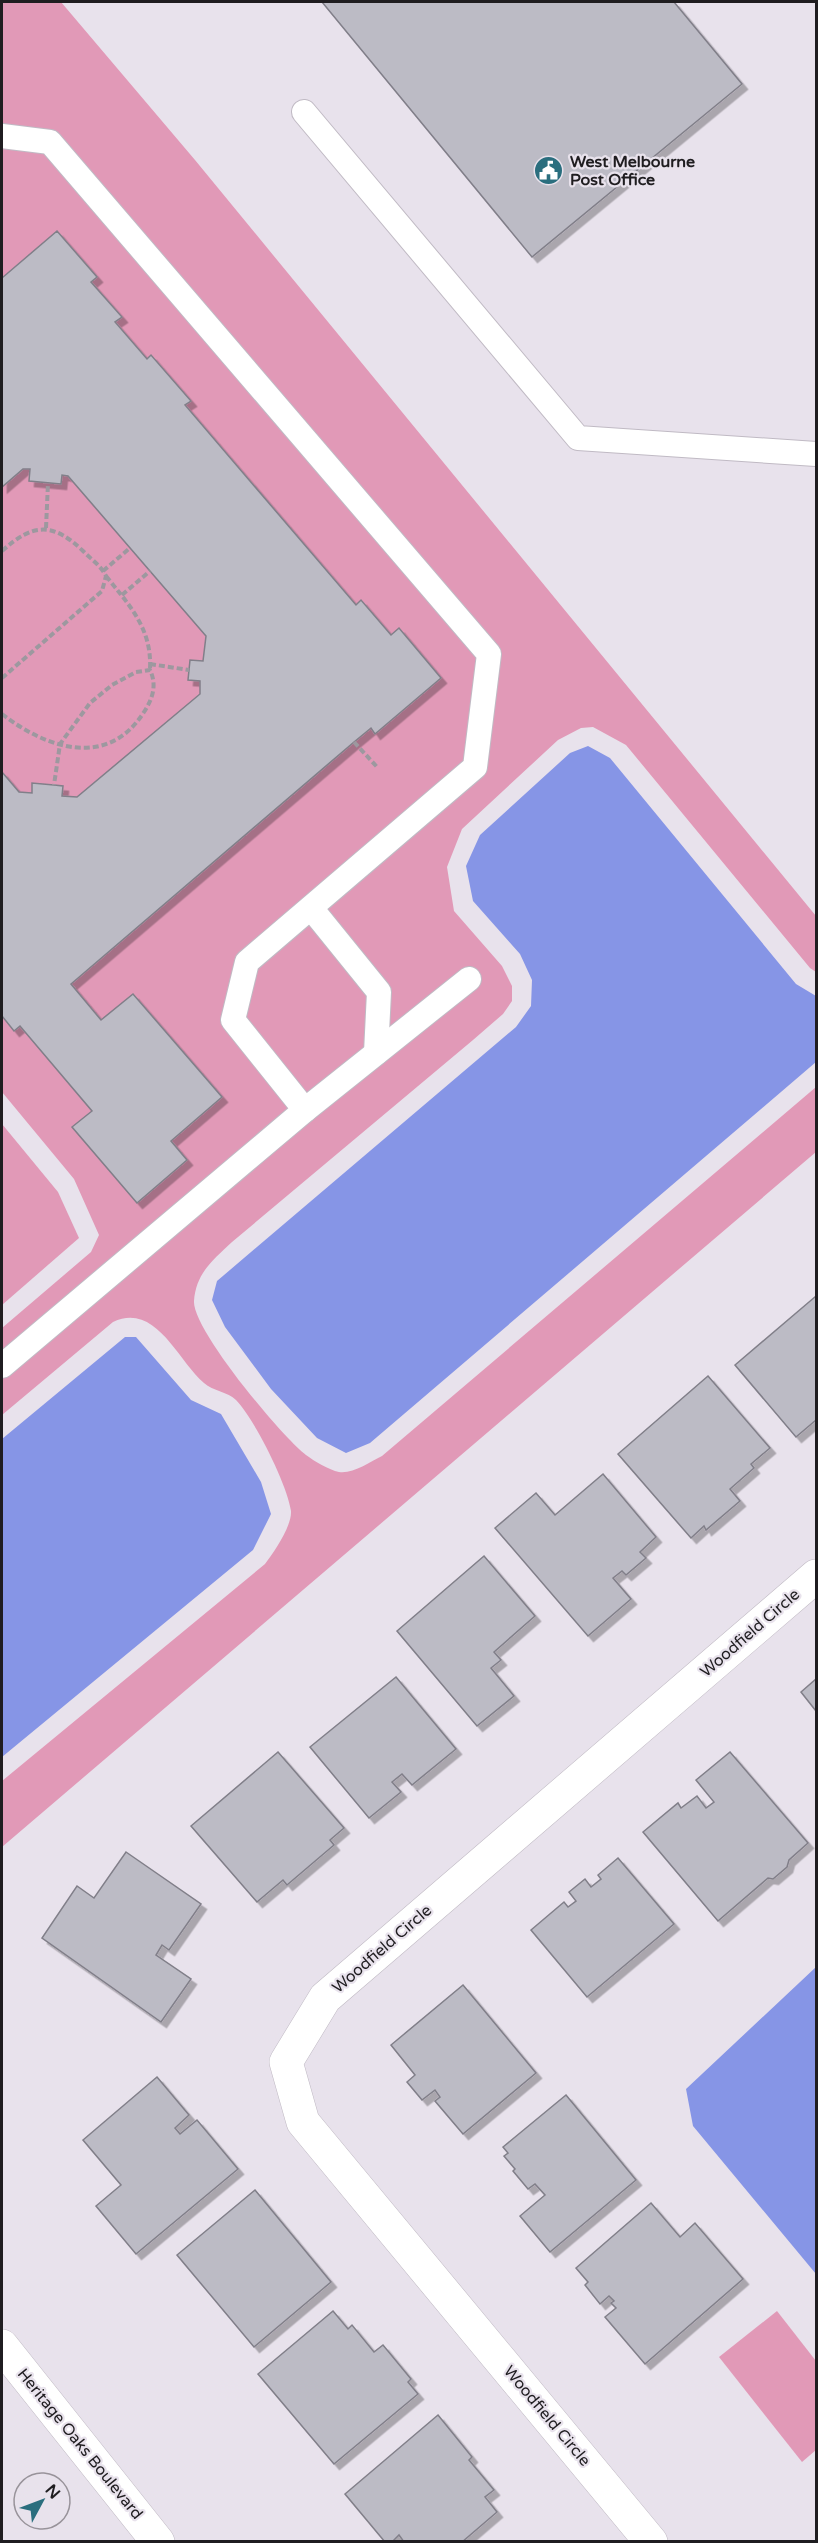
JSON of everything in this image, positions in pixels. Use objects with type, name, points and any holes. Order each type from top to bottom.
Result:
[{"type":"street","name":"Woodfield Circle","points":[[648,2540],[303,2122],[286,2062],[325,1998],[816,1576]]},
{"type":"street","name":"Heritage Oaks Boulevard","points":[[2,2346],[159,2541]]},
{"type":"lane","points":[[304,112],[578,438],[816,454]]},
{"type":"lane","points":[[2,136],[50,142],[489,654],[475,767],[247,962],[233,1020],[304,1110]]},
{"type":"lane","points":[[311,908],[379,992],[376,1053]]},
{"type":"lane","points":[[2,1366],[304,1110],[469,979]]},
{"type":"path","points":[[46,528],[48,483]]},
{"type":"path","points":[[2,551],[37,528],[46,528],[69,537],[104,571],[136,613],[146,632],[150,670],[156,681],[150,703],[133,730],[110,744],[87,750],[43,739],[2,714]]},
{"type":"path","points":[[104,571],[130,548]]},
{"type":"path","points":[[122,595],[150,571]]},
{"type":"path","points":[[2,678],[102,591],[106,576]]},
{"type":"path","points":[[150,664],[189,670]]},
{"type":"path","points":[[54,785],[60,744],[90,703],[112,685],[135,672],[150,670]]},
{"type":"path","points":[[354,742],[378,768]]},
{"type":"shaded area","points":[[2,2],[61,2],[195,160],[816,916],[816,972],[810,968],[626,745],[593,727],[581,728],[558,740],[462,829],[447,867],[454,911],[502,966],[512,986],[512,1001],[503,1014],[232,1242],[207,1268],[198,1282],[194,1301],[197,1315],[222,1357],[259,1406],[306,1455],[335,1471],[344,1472],[356,1469],[382,1456],[816,1087],[816,1152],[2,1847],[2,1781],[265,1564],[286,1531],[291,1511],[277,1469],[244,1409],[233,1397],[204,1383],[164,1336],[154,1326],[142,1320],[128,1318],[113,1322],[2,1415],[2,1328],[91,1252],[99,1235],[74,1179],[2,1092],[2,802],[8,809],[62,821],[215,704],[225,628],[79,458],[16,452],[2,464]]},
{"type":"shaded area","points":[[23,469],[30,469],[29,481],[61,484],[62,475],[68,476],[206,636],[203,661],[190,660],[188,679],[200,681],[200,694],[77,797],[62,796],[63,787],[33,783],[32,793],[19,792],[2,772],[2,487]]},
{"type":"shaded area","points":[[2,1124],[58,1192],[79,1238],[2,1305]]},
{"type":"shaded area","points":[[777,2311],[816,2361],[816,2450],[802,2462],[719,2357]]},
{"type":"water","points":[[588,746],[610,758],[796,984],[816,996],[816,1062],[370,1443],[346,1453],[317,1438],[271,1389],[225,1327],[212,1300],[217,1281],[516,1027],[531,1006],[532,980],[520,954],[473,901],[466,866],[480,835],[570,753]]},
{"type":"water","points":[[125,1337],[136,1337],[191,1400],[221,1414],[261,1482],[271,1514],[253,1550],[2,1757],[2,1439]]},
{"type":"water","points":[[816,1967],[816,2274],[693,2126],[686,2089]]},
{"type":"building","name":"West Melbourne Post Office","points":[[322,2],[674,2],[742,84],[532,257]]},
{"type":"building","points":[[57,231],[97,277],[91,282],[122,317],[115,322],[147,359],[151,355],[191,401],[185,405],[356,605],[361,600],[391,635],[399,628],[441,678],[375,734],[371,728],[354,742],[71,984],[101,1020],[133,994],[222,1097],[171,1141],[187,1160],[137,1203],[72,1127],[92,1111],[20,1026],[14,1031],[2,1016],[2,772],[19,792],[32,793],[32,783],[63,786],[62,796],[77,797],[200,694],[200,681],[188,680],[190,660],[203,661],[206,636],[68,476],[62,475],[61,484],[29,481],[30,469],[23,469],[2,487],[2,278]]},
{"type":"building","points":[[816,1296],[816,1420],[796,1437],[735,1365]]},
{"type":"building","points":[[708,1376],[770,1448],[751,1464],[754,1468],[730,1489],[740,1501],[706,1530],[704,1526],[691,1538],[618,1454]]},
{"type":"building","points":[[603,1474],[656,1537],[640,1552],[646,1558],[626,1575],[622,1571],[613,1578],[631,1599],[588,1636],[495,1528],[536,1493],[555,1515]]},
{"type":"building","points":[[484,1556],[535,1616],[494,1652],[501,1660],[491,1668],[514,1696],[477,1726],[397,1631]]},
{"type":"building","points":[[396,1677],[456,1749],[412,1785],[402,1774],[392,1782],[401,1792],[369,1818],[310,1747]]},
{"type":"building","points":[[816,1679],[816,1711],[801,1692]]},
{"type":"building","points":[[278,1752],[344,1828],[330,1840],[334,1845],[287,1885],[283,1880],[257,1902],[191,1826]]},
{"type":"building","points":[[730,1752],[808,1843],[789,1860],[787,1867],[773,1879],[768,1878],[718,1921],[643,1832],[678,1803],[681,1808],[697,1796],[706,1808],[714,1802],[696,1780]]},
{"type":"building","points":[[126,1852],[201,1904],[169,1950],[162,1945],[156,1955],[191,1979],[161,2022],[42,1938],[77,1886],[94,1898]]},
{"type":"building","points":[[618,1858],[674,1924],[587,1997],[531,1930],[564,1902],[568,1907],[576,1901],[569,1892],[585,1879],[591,1887],[601,1879],[598,1875]]},
{"type":"building","points":[[463,1985],[536,2073],[463,2134],[435,2101],[440,2097],[435,2090],[422,2100],[407,2082],[415,2075],[391,2045]]},
{"type":"building","points":[[157,2077],[189,2115],[175,2128],[180,2134],[197,2120],[238,2169],[136,2254],[96,2206],[121,2185],[83,2140]]},
{"type":"building","points":[[566,2095],[636,2180],[550,2252],[520,2216],[545,2195],[535,2184],[528,2189],[504,2156],[508,2153],[503,2147]]},
{"type":"building","points":[[255,2190],[331,2282],[254,2347],[177,2255]]},
{"type":"building","points":[[651,2203],[680,2237],[695,2223],[743,2279],[645,2364],[605,2317],[616,2308],[611,2303],[614,2301],[609,2296],[600,2304],[585,2285],[588,2282],[576,2268]]},
{"type":"building","points":[[333,2311],[348,2329],[352,2325],[374,2352],[383,2345],[411,2379],[408,2382],[418,2394],[334,2464],[258,2374]]},
{"type":"building","points":[[438,2415],[472,2457],[469,2460],[494,2490],[485,2497],[497,2512],[462,2542],[404,2542],[399,2535],[392,2542],[385,2542],[345,2494]]},
{"type":"place","name":"West Melbourne Post Office","points":[[549,171]]}]
